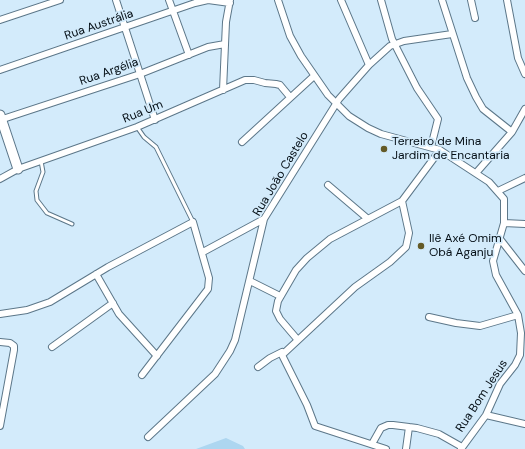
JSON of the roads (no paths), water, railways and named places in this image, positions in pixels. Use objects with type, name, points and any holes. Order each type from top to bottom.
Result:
[{"type":"street","points":[[0,20],[60,0]]},
{"type":"street","points":[[116,0],[155,120]]},
{"type":"street","points":[[169,0],[189,55]]},
{"type":"street","name":"Rua Austrália","points":[[0,70],[173,10],[208,0],[230,2]]},
{"type":"street","points":[[278,0],[292,40],[314,76],[336,104],[349,116],[368,128],[397,139],[431,146],[440,150],[476,173],[498,191],[525,178]]},
{"type":"street","points":[[341,0],[369,65]]},
{"type":"street","points":[[380,0],[395,43],[418,88],[438,119],[431,146]]},
{"type":"street","points":[[442,0],[467,78],[479,104],[490,116],[512,132]]},
{"type":"street","points":[[471,0],[475,18]]},
{"type":"street","points":[[507,0],[518,58],[525,74]]},
{"type":"street","points":[[223,90],[224,44],[230,2]]},
{"type":"street","points":[[395,43],[452,34]]},
{"type":"street","name":"Rua João Castelo","points":[[148,437],[215,374],[222,364],[235,340],[250,281],[255,251],[264,220],[336,104],[347,89],[369,65],[395,43]]},
{"type":"street","name":"Rua Argélia","points":[[1,118],[140,74],[208,47],[224,44]]},
{"type":"street","points":[[242,142],[314,76]]},
{"type":"street","name":"Rua Um","points":[[0,179],[18,169],[41,160],[155,120],[245,80],[254,80],[280,85],[290,97]]},
{"type":"street","points":[[476,173],[512,132],[525,108]]},
{"type":"street","points":[[1,118],[18,169]]},
{"type":"street","points":[[297,339],[276,313],[276,306],[280,296],[296,270],[321,246],[343,231],[402,201],[440,150]]},
{"type":"street","points":[[328,185],[368,219]]},
{"type":"street","name":"Rua Bom Jesus","points":[[461,448],[486,415],[500,384],[515,365],[520,355],[521,333],[518,315],[496,274],[494,266],[494,256],[504,223],[504,199],[498,191]]},
{"type":"street","points":[[258,367],[270,358],[282,352],[323,318],[355,287],[403,250],[408,243],[409,234],[402,201]]},
{"type":"street","points":[[202,252],[264,220]]},
{"type":"street","points":[[0,314],[41,306],[96,274],[193,222],[209,278],[208,289],[142,375]]},
{"type":"street","points":[[504,223],[525,224]]},
{"type":"street","points":[[500,239],[525,271]]},
{"type":"street","points":[[96,274],[112,303],[129,326],[157,356]]},
{"type":"street","points":[[250,281],[280,296]]},
{"type":"street","points":[[52,347],[112,303]]},
{"type":"street","points":[[429,317],[456,323],[480,326],[518,315]]},
{"type":"street","points":[[0,342],[10,343],[14,350],[0,426]]},
{"type":"street","points":[[282,352],[283,360],[307,405],[315,426],[386,449]]},
{"type":"street","points":[[486,415],[525,424]]},
{"type":"street","points":[[372,444],[378,431],[384,426],[393,425],[439,434],[461,448]]},
{"type":"street","points":[[406,449],[409,427]]},
{"type":"lane","points":[[137,126],[144,137],[156,147],[193,222]]},
{"type":"lane","points":[[41,160],[44,172],[36,192],[37,200],[47,213],[72,224]]},
{"type":"place","name":"Terreiro de Mina Jardim de Encantaria","points":[[384,149]]},
{"type":"place","name":"Ilê Axé Omim Obá Aganju","points":[[421,246]]}]
